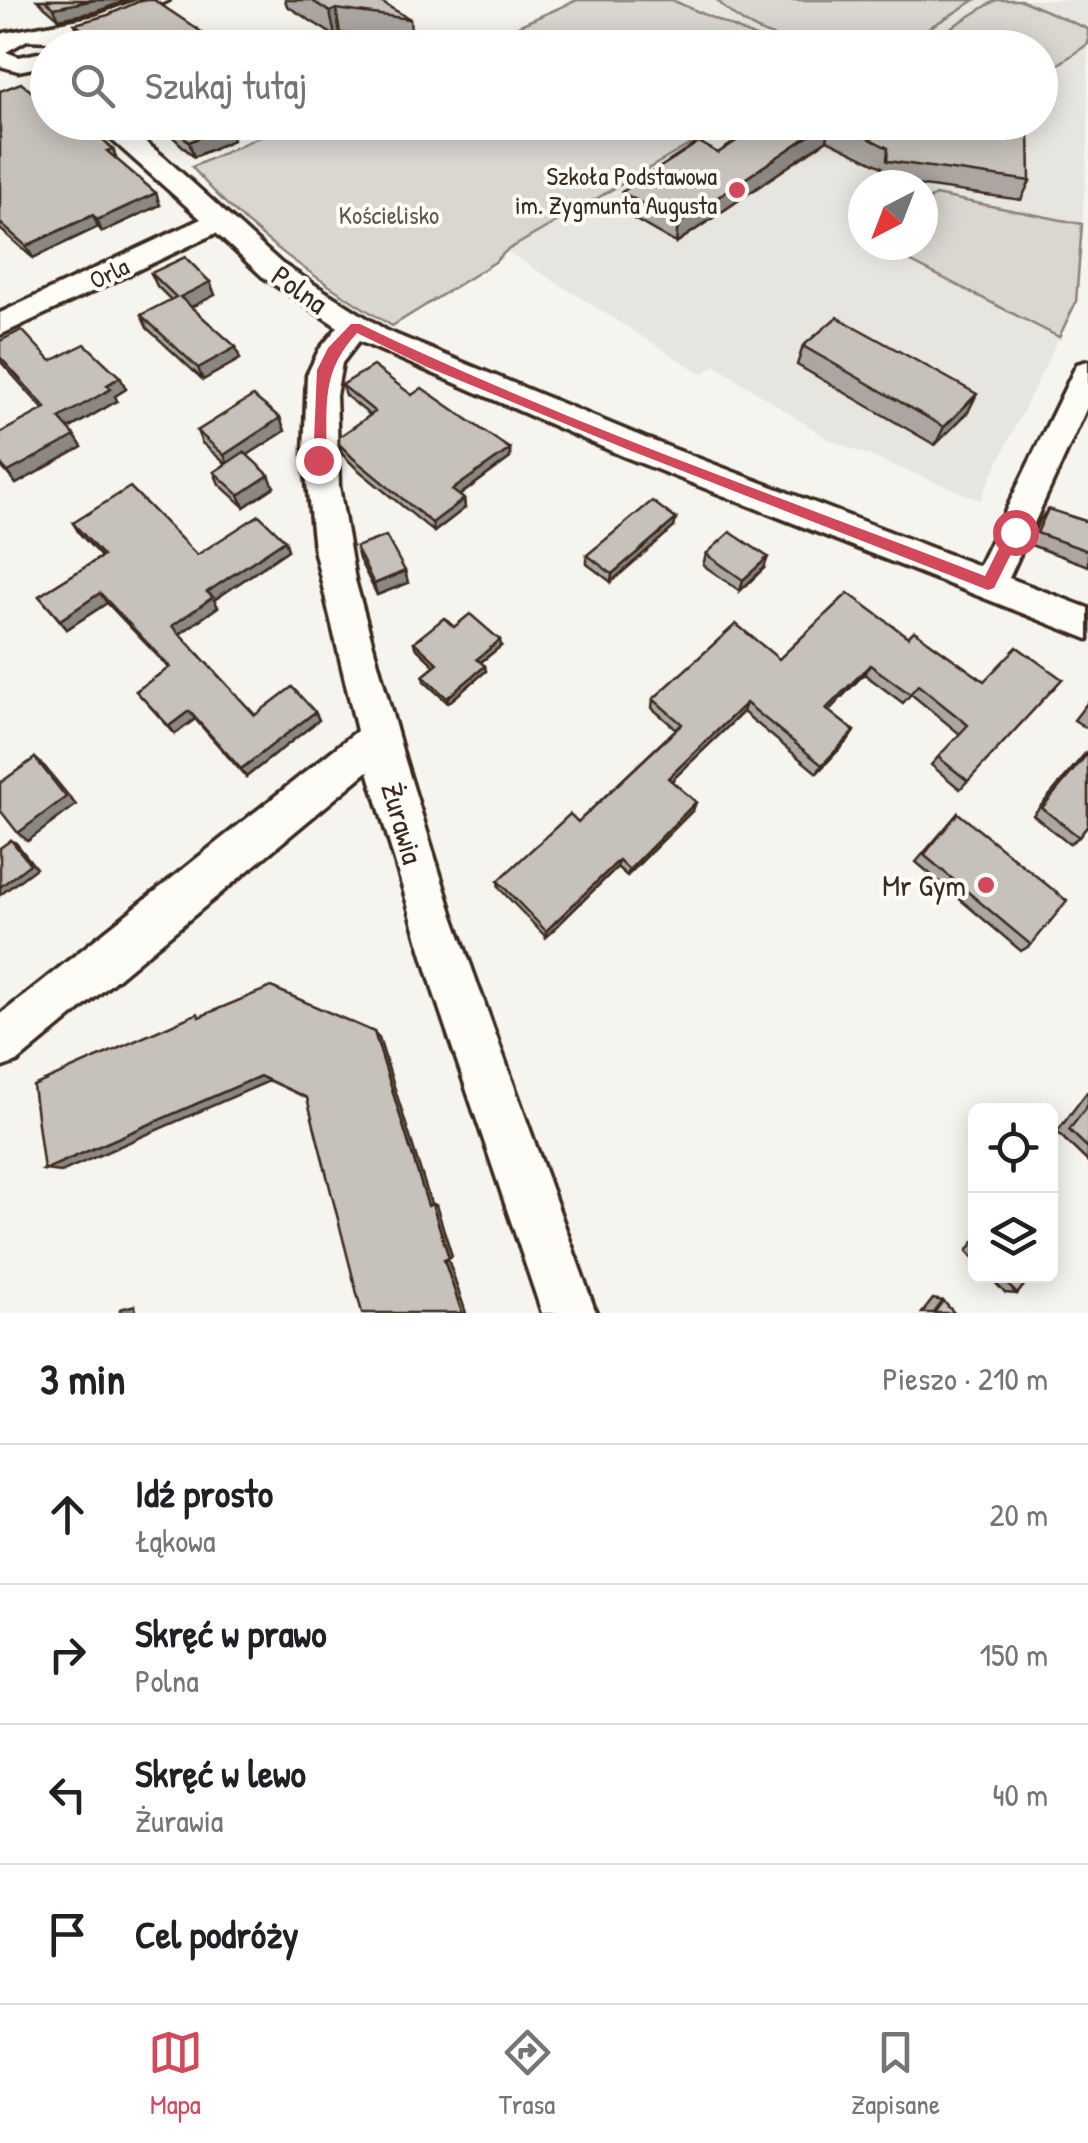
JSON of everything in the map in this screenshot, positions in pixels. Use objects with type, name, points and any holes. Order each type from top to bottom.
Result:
[{"type":"street","points":[[76,30],[158,0]]},
{"type":"street","points":[[0,16],[24,49]]},
{"type":"street","name":"Polna","points":[[126,140],[291,286],[356,327],[432,364],[634,446],[1088,624]]},
{"type":"street","name":"Orla","points":[[0,325],[217,222]]},
{"type":"street","name":"Żurawia","points":[[356,327],[333,351],[324,370],[318,460],[331,559],[378,738],[449,977],[569,1313]]},
{"type":"street","points":[[988,584],[1088,372]]},
{"type":"street","points":[[0,1045],[378,738]]},
{"type":"shaded area","points":[[672,0],[1088,0],[1088,144],[1076,302],[980,500],[830,440],[715,365],[702,374],[506,251],[698,140],[1058,140],[1058,30],[740,30]]},
{"type":"green space","points":[[577,0],[672,0],[740,30],[509,30]]},
{"type":"green space","points":[[717,0],[975,0],[923,30],[758,30]]},
{"type":"green space","points":[[996,0],[1021,0],[1088,29],[1088,44],[1058,64],[1058,30],[947,30]]},
{"type":"green space","name":"Kościelisko","points":[[252,140],[698,140],[506,251],[495,262],[392,326],[285,254],[236,213],[192,167]]},
{"type":"green space","points":[[938,196],[1082,224],[1076,302],[1059,337],[908,260],[938,260]]},
{"type":"building","points":[[45,0],[94,0],[54,8]]},
{"type":"building","points":[[142,0],[154,0],[199,30],[80,30],[75,24]]},
{"type":"building","points":[[311,0],[377,0],[410,19],[336,9],[330,12]]},
{"type":"building","points":[[21,83],[30,90],[30,140],[104,140],[113,149],[107,151],[156,193],[97,220],[93,215],[26,246],[0,223],[0,91]]},
{"type":"building","points":[[738,140],[802,140],[678,224],[622,192],[699,142],[718,153]]},
{"type":"building","points":[[872,140],[1029,140],[1030,181],[887,161],[888,148]]},
{"type":"building","points":[[185,257],[210,282],[180,297],[236,347],[198,368],[141,315],[176,297],[151,273]]},
{"type":"building","points":[[837,317],[977,394],[944,427],[803,346]]},
{"type":"building","points":[[22,330],[51,361],[85,344],[120,377],[107,385],[111,389],[59,418],[75,436],[8,472],[0,463],[0,433],[46,408],[0,357],[0,341]]},
{"type":"building","points":[[373,366],[412,395],[422,388],[510,449],[452,490],[464,499],[432,523],[339,444],[339,437],[375,412],[342,385]]},
{"type":"building","points":[[253,396],[280,418],[224,455],[197,431]]},
{"type":"building","points":[[244,452],[269,475],[239,495],[214,472]]},
{"type":"building","points":[[130,487],[197,555],[259,515],[285,540],[207,592],[213,597],[172,626],[255,715],[292,687],[315,712],[241,769],[189,711],[169,726],[136,691],[170,667],[100,593],[60,620],[39,596],[103,556],[73,523]]},
{"type":"building","points":[[652,501],[676,519],[612,574],[587,555]]},
{"type":"building","points":[[1048,509],[1088,522],[1088,551],[1037,533]]},
{"type":"building","points":[[730,532],[768,557],[743,580],[706,554]]},
{"type":"building","points":[[386,536],[405,571],[374,584],[356,547]]},
{"type":"building","points":[[848,593],[908,637],[914,631],[984,681],[1017,647],[1062,679],[968,781],[938,757],[968,725],[918,685],[910,694],[870,665],[826,709],[854,731],[822,765],[746,703],[668,778],[696,802],[629,870],[619,860],[546,931],[498,881],[570,814],[578,822],[682,724],[653,699],[736,624],[779,659]]},
{"type":"building","points":[[470,614],[500,640],[477,659],[485,666],[447,698],[423,676],[438,664],[414,642],[444,618],[454,627]]},
{"type":"building","points":[[1088,753],[1088,825],[1079,837],[1042,808]]},
{"type":"building","points":[[35,758],[66,797],[18,833],[0,810],[0,783]]},
{"type":"building","name":"Mr Gym","points":[[958,813],[1067,901],[1031,945],[924,855]]},
{"type":"building","points":[[11,840],[30,864],[0,887],[0,848]]},
{"type":"building","points":[[271,987],[374,1032],[428,1206],[432,1204],[449,1258],[444,1260],[462,1313],[362,1313],[307,1098],[260,1076],[44,1170],[33,1086],[198,1013],[199,1017]]},
{"type":"building","points":[[1088,1105],[1088,1148],[1069,1130]]},
{"type":"building","points":[[1006,1283],[1026,1283],[1017,1294]]},
{"type":"building","points":[[943,1301],[954,1313],[934,1313]]},
{"type":"place","name":"Szkoła Podstawowa im. Zygmunta Augusta","points":[[737,190]]},
{"type":"place","name":"Mr Gym","points":[[986,885]]},
{"type":"route","points":[[318,460],[324,370],[333,351],[356,327],[432,364],[988,584],[1015,532]]}]
